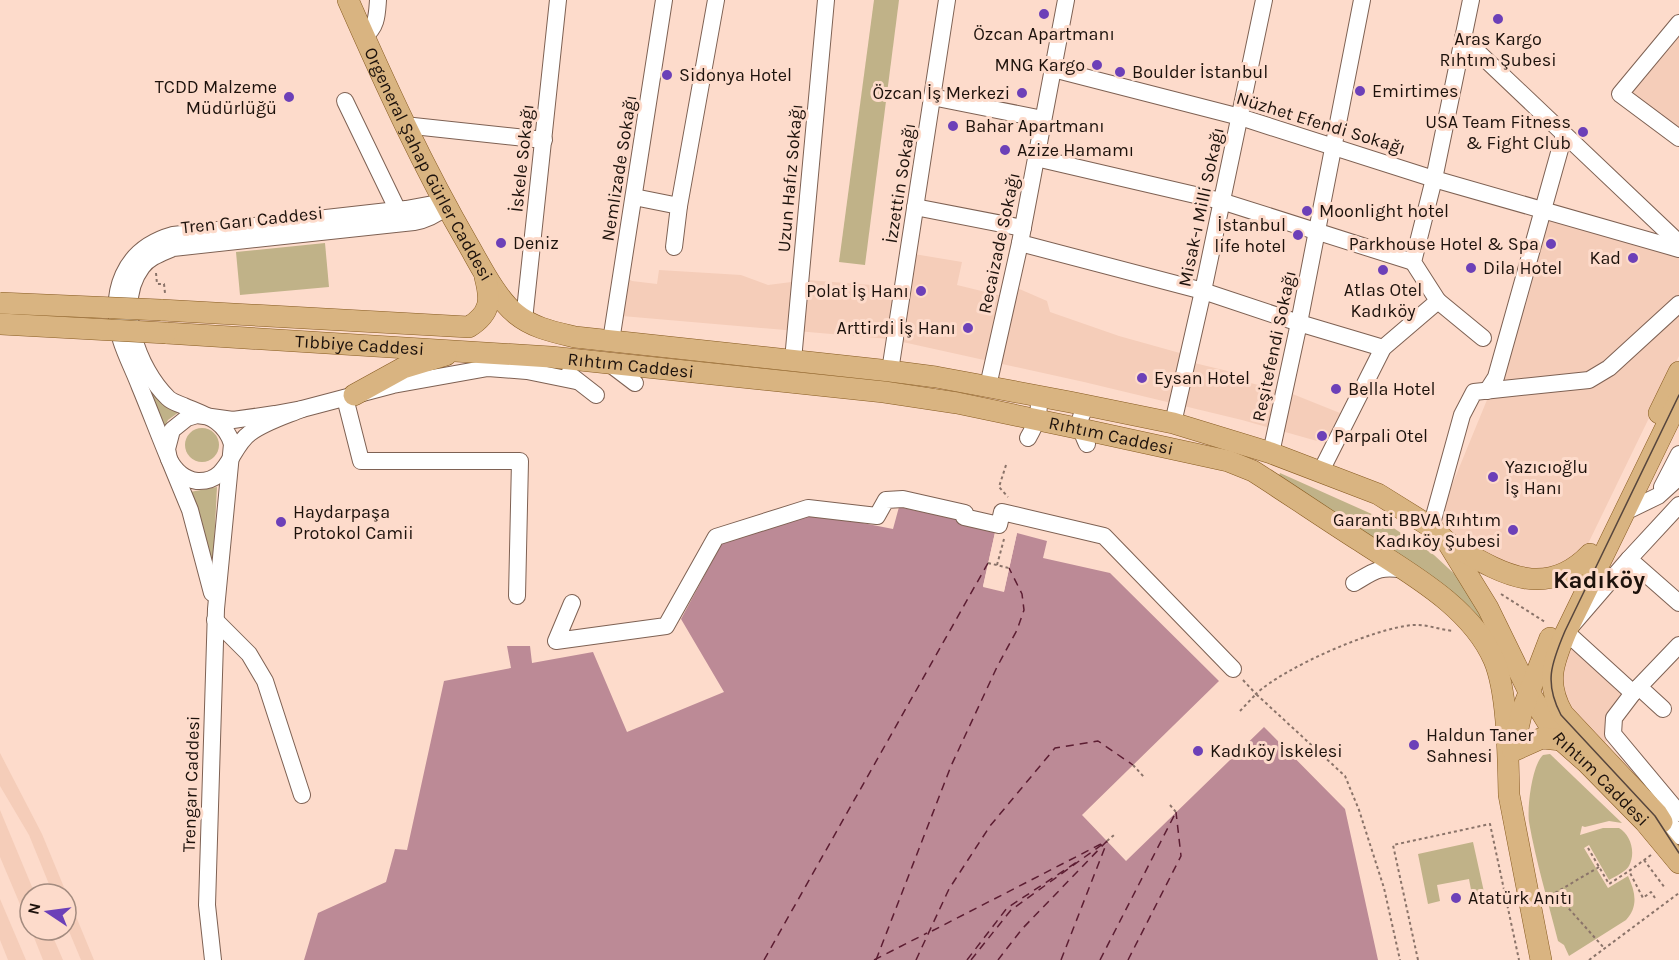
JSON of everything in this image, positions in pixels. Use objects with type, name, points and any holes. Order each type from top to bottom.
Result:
[{"type":"main road","name":"Orgeneral Şahap Gürler Caddesi","points":[[348,0],[404,125],[446,207],[505,303],[524,320]]},
{"type":"main road","points":[[0,303],[163,302],[470,327],[481,320],[487,309],[489,293],[483,270]]},
{"type":"main road","name":"Rıhtım Caddesi","points":[[524,320],[544,330],[575,337],[890,371],[988,386],[1173,423],[1271,453],[1378,494],[1431,528],[1448,543],[1488,608],[1529,692],[1561,740],[1674,843],[1679,863]]},
{"type":"main road","name":"Tıbbiye Caddesi","points":[[0,324],[551,357]]},
{"type":"main road","points":[[349,396],[403,368],[458,351]]},
{"type":"main road","name":"Rıhtım Caddesi","points":[[551,357],[884,392],[957,403],[1033,429],[1228,461],[1253,471],[1455,606],[1487,646],[1500,677],[1511,760],[1509,795],[1541,960]]},
{"type":"main road","points":[[1529,692],[1564,605],[1679,372]]},
{"type":"main road","points":[[1674,843],[1657,814],[1563,714],[1556,701],[1552,682],[1558,628],[1625,512],[1679,400]]},
{"type":"main road","points":[[1448,543],[1502,573],[1526,579],[1540,579],[1563,573],[1582,563],[1590,554]]},
{"type":"main road","name":"Rıhtım Caddesi","points":[[1511,760],[1529,692]]},
{"type":"main road","points":[[1511,760],[1542,738],[1561,740]]},
{"type":"street","points":[[364,36],[370,32],[376,22],[378,0]]},
{"type":"street","name":"İskele Sokağı","points":[[524,320],[558,0]]},
{"type":"street","name":"Nemlizade Sokağı","points":[[611,341],[664,0]]},
{"type":"street","points":[[674,247],[679,206],[716,0]]},
{"type":"street","name":"Uzun Hafız Sokağı","points":[[793,360],[826,0]]},
{"type":"street","name":"İzzettin Sokağı","points":[[890,371],[947,0]]},
{"type":"street","name":"Recaizade Sokağı","points":[[988,386],[1022,236],[1066,0]]},
{"type":"street","name":"Misak-ı Milli Sokağı","points":[[1173,423],[1264,0]]},
{"type":"street","name":"Reşitefendi Sokağı","points":[[1271,453],[1299,323],[1362,0]]},
{"type":"street","points":[[1413,262],[1434,179],[1471,0]]},
{"type":"street","points":[[1679,23],[1620,94],[1679,138]]},
{"type":"street","points":[[1463,38],[1679,243]]},
{"type":"street","name":"Nüzhet Efendi Sokağı","points":[[1053,69],[1240,117],[1434,179],[1679,249]]},
{"type":"street","points":[[932,97],[1043,119]]},
{"type":"street","points":[[345,101],[401,217]]},
{"type":"street","points":[[404,125],[544,140]]},
{"type":"street","points":[[1487,391],[1496,377],[1564,135]]},
{"type":"street","points":[[1036,158],[1221,201],[1413,262],[1438,301],[1483,338]]},
{"type":"street","points":[[634,197],[679,206]]},
{"type":"street","points":[[169,459],[122,340],[117,312],[117,293],[124,273],[133,258],[144,248],[173,235],[401,217],[433,204],[446,207]]},
{"type":"street","points":[[915,207],[1022,236],[1383,348]]},
{"type":"street","name":"Tren Garı Caddesi","points":[[216,614],[229,463],[232,454],[229,434],[216,420],[169,400],[144,367],[135,347],[131,325],[130,300],[134,283],[142,267],[155,256],[173,248],[401,217]]},
{"type":"street","points":[[1321,471],[1342,438],[1383,348],[1438,301]]},
{"type":"street","points":[[1431,528],[1462,415],[1474,392],[1589,380],[1609,368],[1679,304]]},
{"type":"street","points":[[551,357],[576,381],[596,395]]},
{"type":"street","points":[[610,364],[635,383]]},
{"type":"street","name":"Tren Garı Caddesi","points":[[216,614],[190,510],[167,449],[172,430],[188,418],[197,415],[233,420],[302,409],[393,385],[488,368],[552,374],[576,381]]},
{"type":"street","points":[[349,396],[361,461],[520,461],[517,596]]},
{"type":"street","points":[[1033,429],[1040,407],[1038,396]]},
{"type":"street","points":[[1084,436],[1081,413],[1088,406]]},
{"type":"street","name":"Tren Garı Caddesi","points":[[169,459],[174,469],[182,476],[203,481],[213,478],[222,472],[249,434],[270,422],[302,409]]},
{"type":"street","points":[[1658,496],[1679,454]]},
{"type":"street","points":[[1625,512],[1658,496],[1679,477]]},
{"type":"street","points":[[572,603],[556,641],[666,626],[716,537],[808,508],[877,516],[886,500],[903,499],[965,513],[964,517],[999,525],[1002,512],[1104,536],[1233,669]]},
{"type":"street","points":[[1663,709],[1558,628],[1629,559],[1679,505]]},
{"type":"street","points":[[1629,559],[1679,603]]},
{"type":"street","points":[[1354,583],[1379,568],[1390,567],[1404,570]]},
{"type":"street","points":[[216,614],[249,654],[265,681],[302,795]]},
{"type":"street","name":"Trengarı Caddesi","points":[[213,960],[207,905],[216,614]]},
{"type":"street","points":[[1679,645],[1636,690],[1614,718],[1613,734],[1679,813]]},
{"type":"path","points":[[156,266],[157,284],[165,284],[163,302]]},
{"type":"path","points":[[988,563],[1009,568]]},
{"type":"path","points":[[1496,591],[1558,628]]},
{"type":"path","points":[[1240,711],[1272,680],[1374,635],[1412,625],[1426,625],[1451,631],[1458,629]]},
{"type":"path","points":[[1233,669],[1256,694],[1345,776],[1359,810],[1384,888],[1400,960]]},
{"type":"path","points":[[1133,765],[1144,777]]},
{"type":"path","points":[[1170,805],[1176,812]]},
{"type":"path","points":[[1418,960],[1393,845],[1490,824],[1519,960]]},
{"type":"path","points":[[1107,841],[1114,835]]},
{"type":"path","points":[[1587,848],[1609,884],[1674,843]]},
{"type":"path","points":[[1644,860],[1665,888]]},
{"type":"path","points":[[1599,867],[1555,893],[1604,948]]},
{"type":"path","points":[[1629,871],[1643,898],[1651,892],[1655,898]]},
{"type":"path","points":[[1589,960],[1679,893]]},
{"type":"shaded area","points":[[874,0],[899,0],[865,265],[839,262]]},
{"type":"shaded area","points":[[1679,29],[1679,133],[1626,94]]},
{"type":"shaded area","points":[[1544,216],[1679,253],[1679,299],[1587,376],[1494,386]]},
{"type":"shaded area","points":[[325,243],[329,287],[240,295],[236,252]]},
{"type":"shaded area","points":[[902,252],[962,262],[957,285],[1002,296],[1008,284],[1047,301],[1050,312],[1119,336],[1187,355],[1186,361],[1240,374],[1239,380],[1290,393],[1355,419],[1342,448],[1242,420],[889,339],[622,316],[627,278],[632,281],[657,284],[659,270],[741,275],[768,285],[807,280],[897,287]]},
{"type":"shaded area","points":[[1679,309],[1679,356],[1585,550],[1571,566],[1514,573],[1436,524],[1489,395],[1590,383]]},
{"type":"shaded area","points":[[142,375],[179,412],[168,420],[164,428]]},
{"type":"shaded area","points":[[202,428],[214,433],[219,445],[214,457],[202,462],[190,457],[185,445],[190,433]]},
{"type":"shaded area","points":[[1280,473],[1374,515],[1434,555],[1462,581],[1504,652],[1471,608],[1278,478]]},
{"type":"shaded area","points":[[217,487],[213,566],[190,492]]},
{"type":"shaded area","points":[[899,507],[996,528],[983,586],[1004,591],[1017,533],[1047,541],[1043,558],[1110,573],[1219,681],[1082,815],[1126,861],[1264,727],[1345,809],[1378,960],[304,960],[318,913],[386,882],[395,849],[407,850],[444,681],[511,668],[507,646],[530,646],[532,663],[593,652],[627,732],[724,692],[681,619],[723,541],[812,513],[893,529]]},
{"type":"shaded area","points":[[1570,640],[1628,694],[1610,737],[1600,748],[1559,691]]},
{"type":"shaded area","points":[[0,753],[42,834],[62,882],[48,882],[29,835],[0,786]]},
{"type":"shaded area","points":[[1550,754],[1622,823],[1609,821],[1582,826],[1580,835],[1603,828],[1619,828],[1627,835],[1632,850],[1629,866],[1609,880],[1589,845],[1584,848],[1608,888],[1628,876],[1634,893],[1634,904],[1626,920],[1569,956],[1564,945],[1558,941],[1529,822],[1533,777],[1539,760],[1543,755]]},
{"type":"shaded area","points":[[0,810],[30,882],[18,882],[18,900],[0,857]]},
{"type":"shaded area","points":[[1473,842],[1484,892],[1472,895],[1469,879],[1437,885],[1440,901],[1428,904],[1418,854]]},
{"type":"shaded area","points":[[0,899],[26,960],[8,960],[0,940]]},
{"type":"shaded area","points":[[78,921],[94,960],[81,960],[74,942],[78,942]]},
{"type":"shaded area","points":[[36,942],[55,942],[63,960],[43,960]]},
{"type":"pier","points":[[996,528],[999,529],[986,584],[1001,588],[1014,532],[1017,533],[1004,592],[983,587]]},
{"type":"ferry route","points":[[764,960],[988,563]]},
{"type":"ferry route","points":[[876,960],[951,766],[997,667],[1017,630],[1024,610],[1022,594],[1009,568]]},
{"type":"ferry route","points":[[916,960],[949,889],[990,826],[1055,748],[1098,741],[1133,765]]},
{"type":"ferry route","points":[[1100,960],[1176,812]]},
{"type":"ferry route","points":[[1128,960],[1181,856],[1176,812]]},
{"type":"ferry route","points":[[971,960],[1011,910],[1107,841],[1022,929],[998,960]]},
{"type":"ferry route","points":[[1061,960],[1107,842]]},
{"type":"ferry route","points":[[932,931],[1101,844]]},
{"type":"ferry route","points":[[967,960],[1007,908],[1077,862]]},
{"type":"ferry route","points":[[874,960],[927,933]]},
{"type":"tram line","points":[[1679,395],[1565,631],[1551,673],[1552,693],[1561,715],[1655,816],[1679,853]]},
{"type":"place","name":"Özcan Apartmanı","points":[[1044,14]]},
{"type":"place","name":"Aras Kargo Rıhtım Şubesi","points":[[1498,19]]},
{"type":"place","name":"MNG Kargo","points":[[1097,65]]},
{"type":"place","name":"Boulder İstanbul","points":[[1120,72]]},
{"type":"place","name":"Sidonya Hotel","points":[[667,75]]},
{"type":"place","name":"Emirtimes","points":[[1360,91]]},
{"type":"place","name":"Özcan İş Merkezi","points":[[1022,93]]},
{"type":"place","name":"TCDD Malzeme Müdürlüğü","points":[[289,97]]},
{"type":"place","name":"Bahar Apartmanı","points":[[953,126]]},
{"type":"place","name":"USA Team Fitness & Fight Club","points":[[1583,132]]},
{"type":"place","name":"Azize Hamamı","points":[[1005,150]]},
{"type":"place","name":"Moonlight hotel","points":[[1307,211]]},
{"type":"place","name":"İstanbul life hotel","points":[[1298,235]]},
{"type":"place","name":"Deniz","points":[[501,243]]},
{"type":"place","name":"Parkhouse Hotel & Spa","points":[[1551,244]]},
{"type":"place","name":"Kad","points":[[1633,258]]},
{"type":"place","name":"Dila Hotel","points":[[1471,268]]},
{"type":"place","name":"Atlas Otel Kadıköy","points":[[1383,270]]},
{"type":"place","name":"Polat İş Hanı","points":[[921,291]]},
{"type":"place","name":"Arttirdi İş Hanı","points":[[968,328]]},
{"type":"place","name":"Eysan Hotel","points":[[1142,378]]},
{"type":"place","name":"Bella Hotel","points":[[1336,389]]},
{"type":"place","name":"Parpali Otel","points":[[1322,436]]},
{"type":"place","name":"Yazıcıoğlu İş Hanı","points":[[1493,477]]},
{"type":"place","name":"Haydarpaşa Protokol Camii","points":[[281,522]]},
{"type":"place","name":"Garanti BBVA Rıhtım Kadıköy Şubesi","points":[[1513,530]]},
{"type":"place","name":"Haldun Taner Sahnesi","points":[[1414,745]]},
{"type":"place","name":"Kadıköy İskelesi","points":[[1198,751]]},
{"type":"place","name":"Atatürk Anıtı","points":[[1456,898]]},
{"type":"district","name":"Kadıköy","points":[[1599,580]]}]
